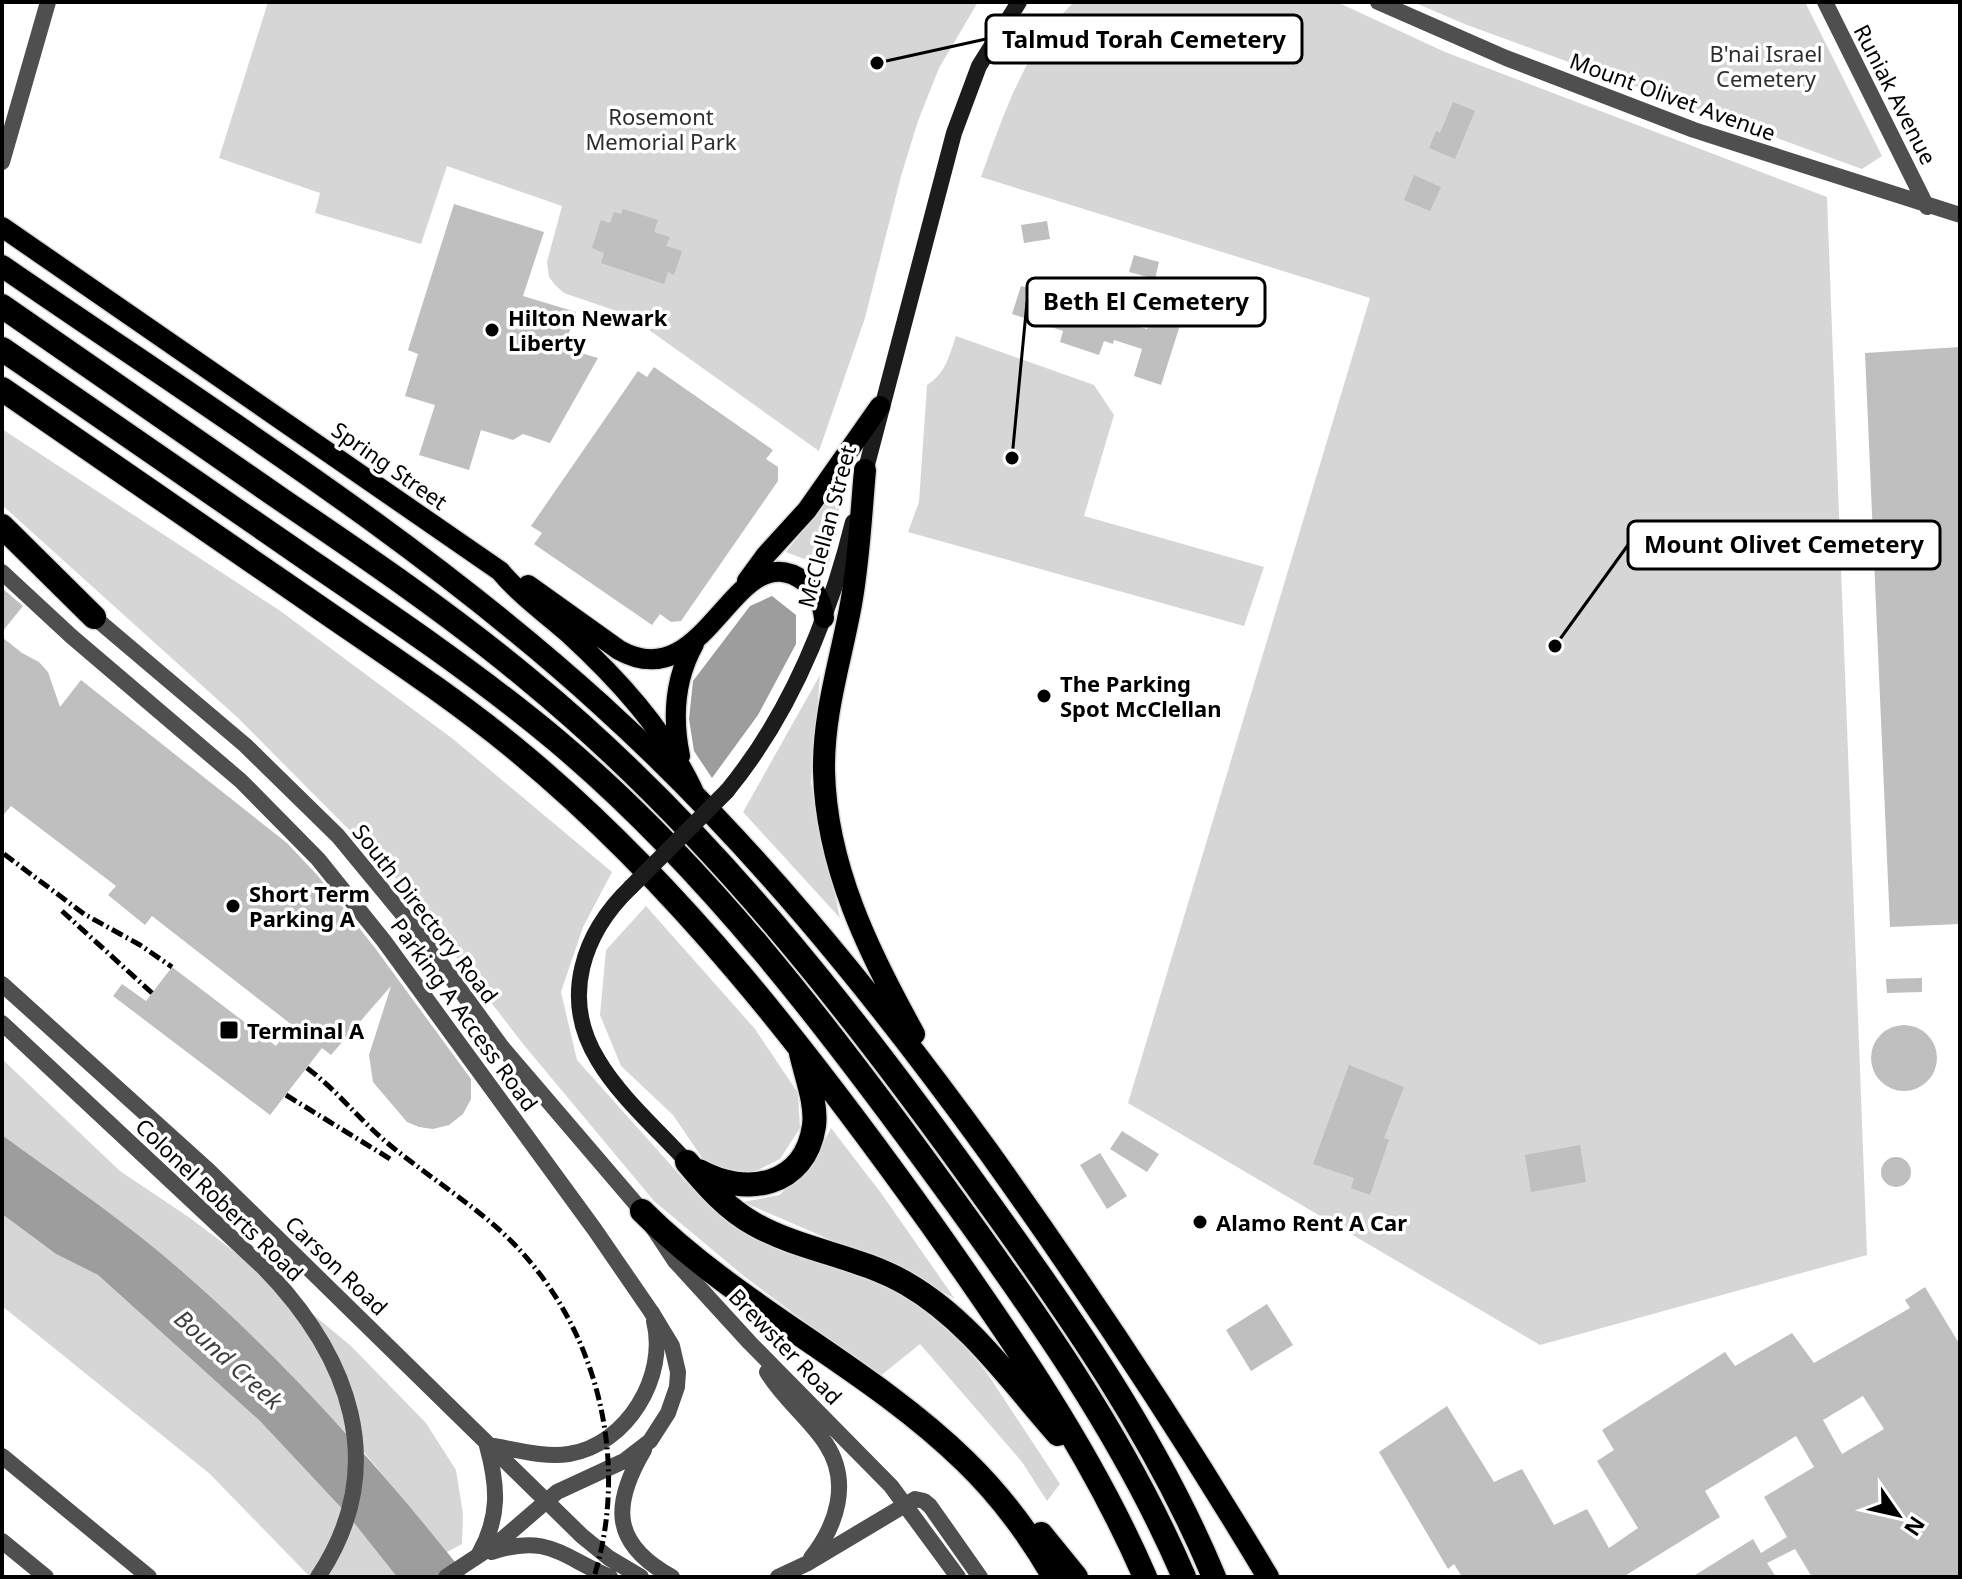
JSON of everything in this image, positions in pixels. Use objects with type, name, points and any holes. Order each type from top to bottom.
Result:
[{"type":"highway","points":[[2,266],[353,508],[453,582],[598,702],[759,863],[827,941],[951,1101],[1106,1317],[1268,1577]]},
{"type":"highway","points":[[2,306],[386,571],[493,651],[604,746],[721,863],[788,938],[858,1025],[1068,1313],[1145,1436],[1187,1514],[1214,1577]]},
{"type":"highway","points":[[2,349],[498,694],[584,765],[672,852],[747,932],[831,1035],[1002,1267],[1100,1414],[1149,1502],[1184,1577]]},
{"type":"highway","points":[[2,389],[435,688],[515,749],[589,815],[661,888],[834,1090],[989,1307],[1063,1419],[1097,1477],[1145,1577]]},
{"type":"highway","points":[[865,470],[856,578],[832,686],[825,739],[830,824],[846,888],[874,959],[951,1101]]},
{"type":"highway","points":[[2,526],[94,617]]},
{"type":"highway","points":[[687,1162],[713,1178],[742,1186],[777,1179],[793,1167],[805,1152],[814,1126],[813,1105],[800,1047]]},
{"type":"highway","points":[[687,1162],[728,1206],[755,1225],[786,1239],[873,1267],[932,1300],[976,1341],[1097,1477]]},
{"type":"highway","points":[[642,1211],[702,1264],[929,1429],[964,1460],[1002,1501],[1045,1538],[1076,1577]]},
{"type":"highway","points":[[1002,1501],[1054,1577]]},
{"type":"main road","name":"McClellan Street","points":[[687,1162],[606,1072],[591,1046],[582,1016],[580,988],[587,948],[607,911],[727,791],[771,729],[824,618],[840,571],[880,406],[962,109],[985,55],[1019,2]]},
{"type":"main road","name":"Spring Street","points":[[2,227],[500,571],[514,588],[568,633],[629,694],[681,764],[697,799]]},
{"type":"main road","points":[[500,571],[523,582],[629,655],[650,660],[680,652],[697,639],[734,598],[766,555],[817,498],[880,406]]},
{"type":"main road","points":[[734,598],[759,576],[782,573],[804,581],[815,592],[820,598],[824,618]]},
{"type":"main road","points":[[681,764],[675,724],[676,696],[682,670],[697,639]]},
{"type":"street","points":[[2,162],[48,2]]},
{"type":"street","name":"Mount Olivet Avenue","points":[[1378,2],[1506,58],[1694,130],[1927,207],[1960,215]]},
{"type":"street","name":"Runiak Avenue","points":[[1825,2],[1927,207]]},
{"type":"street","name":"South Directory Road","points":[[2,544],[245,745],[338,836],[416,930],[501,1046],[642,1211]]},
{"type":"street","name":"Parking A Access Road","points":[[2,572],[71,636],[258,797],[340,885],[595,1230],[672,1346],[678,1372],[674,1400],[650,1441],[624,1461],[570,1485],[546,1500],[476,1559]]},
{"type":"street","name":"Carson Road","points":[[2,984],[209,1171],[599,1551],[641,1577]]},
{"type":"street","name":"Colonel Roberts Road","points":[[2,1023],[263,1267],[285,1290],[334,1362],[347,1394],[355,1448],[353,1486],[345,1521],[318,1577]]},
{"type":"street","name":"Brewster Road","points":[[642,1211],[675,1261],[907,1504],[958,1577]]},
{"type":"street","name":"Parking A Access Road","points":[[487,1444],[526,1452],[569,1454],[597,1445],[609,1437],[629,1417],[652,1378],[657,1338],[652,1313]]},
{"type":"street","points":[[750,1343],[771,1380],[826,1444],[837,1471],[840,1492],[836,1513],[822,1544],[808,1563]]},
{"type":"street","points":[[650,1441],[628,1480],[620,1513],[630,1543],[645,1559],[672,1577]]},
{"type":"street","points":[[476,1559],[492,1527],[497,1498],[487,1444]]},
{"type":"street","points":[[2,1456],[149,1577]]},
{"type":"street","points":[[2,1473],[32,1482]]},
{"type":"street","name":"Brewster Road","points":[[907,1504],[915,1499],[927,1503],[980,1577]]},
{"type":"street","points":[[778,1577],[808,1563],[907,1504]]},
{"type":"street","points":[[2,1541],[46,1577]]},
{"type":"street","points":[[446,1577],[476,1559],[514,1546],[531,1544],[559,1550],[610,1577]]},
{"type":"green space","name":"Rosemont Memorial Park","points":[[268,2],[978,2],[939,68],[918,121],[865,318],[819,451],[628,315],[564,293],[555,285],[549,277],[547,262],[562,206],[447,166],[421,244],[315,213],[320,193],[219,158]]},
{"type":"green space","points":[[1074,2],[1337,2],[1445,52],[1827,197],[1867,1255],[1540,1345],[1128,1103],[1370,298],[981,177],[1017,84],[1042,40]]},
{"type":"green space","name":"B'nai Israel Cemetery","points":[[1413,2],[1805,2],[1882,156],[1862,169],[1467,25]]},
{"type":"green space","points":[[956,336],[1094,385],[1114,415],[1084,516],[1264,567],[1244,626],[908,532],[919,502],[927,385],[943,369]]},
{"type":"green space","points":[[2,429],[279,610],[453,739],[612,872],[583,927],[561,992],[577,1060],[686,1182],[760,1241],[886,1282],[921,1302],[955,1334],[987,1373],[1060,1484],[1047,1501],[1022,1462],[920,1344],[879,1377],[745,1277],[654,1201],[523,1044],[391,872],[238,718],[2,505]]},
{"type":"green space","points":[[846,476],[828,568],[786,552]]},
{"type":"green space","points":[[820,675],[811,783],[840,918],[743,812]]},
{"type":"green space","points":[[646,906],[755,1029],[798,1093],[800,1128],[780,1159],[748,1175],[705,1162],[673,1115],[621,1066],[600,1015],[606,950]]},
{"type":"green space","points":[[2,1059],[120,1171],[190,1218],[351,1346],[426,1423],[456,1470],[463,1514],[462,1544],[447,1552],[358,1445],[259,1345],[158,1251],[2,1135]]},
{"type":"green space","points":[[831,1128],[955,1299],[919,1278],[743,1202],[779,1195],[809,1169]]},
{"type":"green space","points":[[2,1214],[56,1254],[98,1275],[260,1421],[347,1514],[397,1577],[310,1577],[210,1474],[2,1306]]},
{"type":"water","points":[[772,596],[796,615],[796,644],[758,715],[712,778],[694,751],[689,719],[693,681],[750,606]]},
{"type":"water","name":"Bound Creek","points":[[2,1135],[158,1251],[241,1326],[359,1448],[467,1577],[397,1577],[347,1514],[260,1421],[98,1275],[56,1254],[2,1214]]},
{"type":"building","points":[[1453,102],[1475,111],[1455,159],[1429,148],[1436,131],[1440,133]]},
{"type":"building","points":[[1414,175],[1441,187],[1430,211],[1404,200]]},
{"type":"building","name":"Hilton Newark Liberty","points":[[454,204],[544,232],[523,296],[576,312],[564,348],[598,358],[550,443],[523,434],[513,440],[481,430],[469,470],[419,455],[435,405],[405,396],[418,354],[408,350]]},
{"type":"building","points":[[623,209],[658,220],[654,232],[670,237],[666,246],[682,251],[674,275],[668,272],[664,284],[601,263],[604,253],[592,248],[601,220],[610,223],[614,212],[621,214]]},
{"type":"building","points":[[1047,221],[1050,239],[1024,243],[1021,225]]},
{"type":"building","points":[[1134,255],[1159,262],[1155,279],[1129,272]]},
{"type":"building","points":[[1021,286],[1072,302],[1076,289],[1115,301],[1111,314],[1121,317],[1120,321],[1147,329],[1159,291],[1188,300],[1161,385],[1134,376],[1142,349],[1114,340],[1113,344],[1104,341],[1099,355],[1060,342],[1063,331],[1012,314]]},
{"type":"building","points":[[1960,347],[1960,924],[1890,927],[1865,353]]},
{"type":"building","points":[[654,367],[773,450],[766,459],[778,467],[778,481],[681,621],[671,622],[660,614],[652,625],[534,544],[542,533],[531,526],[638,371],[647,377]]},
{"type":"building","points":[[2,588],[23,606],[2,632]]},
{"type":"building","name":"Short Term Parking A","points":[[2,637],[39,662],[48,672],[60,707],[81,680],[287,843],[318,876],[375,948],[471,1079],[471,1099],[463,1114],[449,1125],[433,1129],[419,1127],[407,1122],[373,1082],[369,1055],[391,986],[331,1055],[322,1048],[270,1115],[113,996],[122,984],[146,1001],[172,967],[276,1046],[292,1025],[152,916],[145,925],[108,895],[116,886],[11,806],[2,817]]},
{"type":"building","points":[[1922,978],[1922,992],[1887,993],[1886,979]]},
{"type":"building","points":[[1904,1025],[1927,1035],[1937,1058],[1927,1081],[1904,1091],[1881,1081],[1871,1058],[1881,1035]]},
{"type":"building","points":[[1349,1065],[1404,1087],[1384,1138],[1389,1140],[1370,1195],[1351,1188],[1354,1178],[1313,1164]]},
{"type":"building","points":[[1122,1131],[1159,1154],[1147,1172],[1110,1149]]},
{"type":"building","points":[[1580,1145],[1586,1182],[1531,1192],[1525,1155]]},
{"type":"building","points":[[1100,1153],[1127,1196],[1107,1209],[1080,1165]]},
{"type":"building","points":[[1896,1157],[1907,1161],[1911,1172],[1907,1183],[1896,1187],[1885,1183],[1881,1172],[1885,1161]]},
{"type":"building","points":[[1925,1287],[1960,1345],[1960,1577],[1812,1577],[1795,1549],[1767,1563],[1776,1577],[1692,1577],[1753,1539],[1761,1553],[1787,1537],[1764,1497],[1814,1467],[1796,1436],[1705,1491],[1720,1517],[1623,1577],[1462,1577],[1454,1564],[1448,1569],[1379,1452],[1447,1406],[1494,1482],[1522,1469],[1554,1525],[1587,1509],[1609,1548],[1638,1528],[1597,1461],[1614,1450],[1602,1430],[1725,1352],[1735,1366],[1792,1333],[1814,1363],[1910,1308],[1905,1300]],"holes":[[[1863,1396],[1884,1429],[1842,1454],[1823,1420]]]},
{"type":"building","points":[[1267,1304],[1293,1345],[1251,1371],[1226,1330]]},
{"type":"railway","points":[[4,854],[84,914],[172,967]]},
{"type":"railway","points":[[62,911],[152,993]]},
{"type":"railway","points":[[307,1068],[391,1146],[506,1236],[537,1270],[563,1309],[583,1350],[598,1394],[606,1439],[609,1486],[605,1532],[594,1577]]},
{"type":"railway","points":[[286,1095],[392,1160]]},
{"type":"place","name":"Talmud Torah Cemetery","points":[[877,63]]},
{"type":"place","name":"Hilton Newark Liberty","points":[[492,330]]},
{"type":"place","name":"Beth El Cemetery","points":[[1012,458]]},
{"type":"place","name":"Mount Olivet Cemetery","points":[[1555,646]]},
{"type":"place","name":"The Parking Spot McClellan","points":[[1044,696]]},
{"type":"place","name":"Short Term Parking A","points":[[233,906]]},
{"type":"place","name":"Terminal A","points":[[229,1030]]},
{"type":"place","name":"Alamo Rent A Car","points":[[1200,1222]]}]
